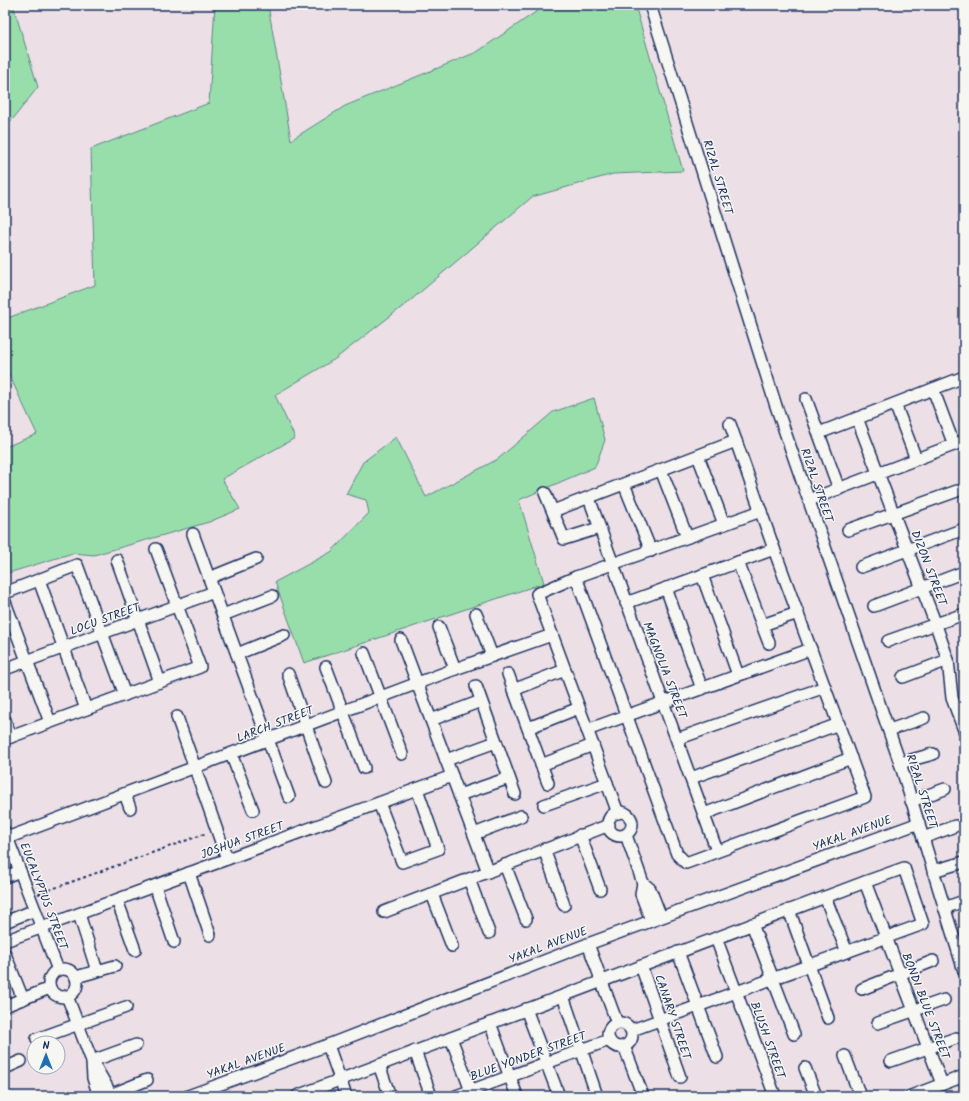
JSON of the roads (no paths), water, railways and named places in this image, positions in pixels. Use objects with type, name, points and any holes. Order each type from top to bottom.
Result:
[{"type":"street","name":"RIZAL STREET","points":[[650,5],[776,406],[889,730],[944,908],[960,941],[964,971]]},
{"type":"street","points":[[819,433],[964,377]]},
{"type":"street","points":[[809,500],[959,443],[933,389]]},
{"type":"street","points":[[806,399],[839,489]]},
{"type":"street","points":[[895,404],[916,459]]},
{"type":"street","name":"DIZON STREET","points":[[857,418],[936,624],[948,660],[952,698],[964,730]]},
{"type":"street","points":[[576,577],[677,854],[686,863],[865,797],[730,424]]},
{"type":"street","points":[[553,511],[736,441]]},
{"type":"street","points":[[698,456],[724,524]]},
{"type":"street","points":[[661,470],[687,537]]},
{"type":"street","points":[[624,484],[651,551]]},
{"type":"street","points":[[848,530],[957,491]]},
{"type":"street","points":[[545,493],[564,539],[599,528]]},
{"type":"street","name":"MAGNOLIA STREET","points":[[589,498],[612,565],[718,851]]},
{"type":"street","points":[[618,813],[536,594],[576,577],[761,511]]},
{"type":"street","points":[[860,567],[964,529]]},
{"type":"street","points":[[193,534],[289,797]]},
{"type":"street","points":[[5,720],[8,738],[200,667],[156,549]]},
{"type":"street","points":[[626,602],[774,549]]},
{"type":"street","points":[[209,578],[256,559]]},
{"type":"street","points":[[117,560],[160,682]]},
{"type":"street","points":[[738,562],[769,643]]},
{"type":"street","points":[[5,592],[77,564],[125,695]]},
{"type":"street","points":[[874,606],[964,572]]},
{"type":"street","points":[[702,575],[738,675]]},
{"type":"street","points":[[39,580],[86,709]]},
{"type":"street","points":[[666,588],[702,689]]},
{"type":"street","name":"LOCU STREET","points":[[5,669],[214,592]]},
{"type":"street","points":[[223,616],[272,596]]},
{"type":"street","points":[[5,602],[50,722]]},
{"type":"street","points":[[762,625],[798,613]]},
{"type":"street","points":[[476,614],[492,656]]},
{"type":"street","points":[[888,641],[964,614]]},
{"type":"street","points":[[439,627],[456,669]]},
{"type":"street","points":[[237,654],[284,635]]},
{"type":"street","name":"LARCH STREET","points":[[6,833],[125,794],[147,781],[196,767],[456,669],[552,635]]},
{"type":"street","points":[[402,640],[488,872]]},
{"type":"street","points":[[587,730],[811,649]]},
{"type":"street","points":[[364,654],[402,754]]},
{"type":"street","points":[[903,677],[948,660]]},
{"type":"street","points":[[326,667],[364,768]]},
{"type":"street","points":[[514,690],[565,670]]},
{"type":"street","points":[[288,674],[326,782]]},
{"type":"street","points":[[508,674],[548,782]]},
{"type":"street","points":[[476,686],[515,794]]},
{"type":"street","points":[[677,739],[825,687]]},
{"type":"street","points":[[431,720],[481,701]]},
{"type":"street","points":[[528,728],[579,708]]},
{"type":"street","points":[[177,717],[196,767],[227,859]]},
{"type":"street","points":[[889,730],[924,718]]},
{"type":"street","points":[[691,778],[838,724]]},
{"type":"street","points":[[446,760],[496,742]]},
{"type":"street","points":[[541,765],[593,745]]},
{"type":"street","points":[[230,754],[253,810]]},
{"type":"street","points":[[900,763],[933,754]]},
{"type":"street","points":[[704,814],[851,758]]},
{"type":"street","name":"JOSHUA STREET","points":[[5,941],[452,776]]},
{"type":"street","points":[[460,795],[509,778]]},
{"type":"street","points":[[544,805],[607,783]]},
{"type":"street","points":[[379,803],[402,862],[438,850],[416,789]]},
{"type":"street","points":[[911,801],[944,790]]},
{"type":"street","points":[[125,794],[130,808]]},
{"type":"street","points":[[618,813],[624,813],[632,820],[630,831],[626,835],[614,835],[610,831],[609,825],[611,817],[618,813]]},
{"type":"street","points":[[474,834],[521,816]]},
{"type":"street","name":"YAKAL AVENUE","points":[[188,1096],[328,1045],[588,944],[918,823]]},
{"type":"street","points":[[384,912],[609,825]]},
{"type":"street","points":[[923,838],[955,826]]},
{"type":"street","name":"EUCALYPTUS STREET","points":[[6,833],[58,970]]},
{"type":"street","points":[[580,835],[600,889]]},
{"type":"street","points":[[626,835],[643,883],[650,889],[656,919]]},
{"type":"street","points":[[544,849],[564,905]]},
{"type":"street","points":[[933,871],[964,862]]},
{"type":"street","points":[[505,865],[526,919]]},
{"type":"street","points":[[300,1095],[825,896],[904,868],[923,924],[632,1030]]},
{"type":"street","points":[[5,877],[20,871]]},
{"type":"street","points":[[189,873],[210,934]]},
{"type":"street","points":[[469,879],[489,934]]},
{"type":"street","name":"BONDI BLUE STREET","points":[[865,882],[929,1047],[937,1089]]},
{"type":"street","points":[[154,886],[174,942]]},
{"type":"street","points":[[432,894],[452,946]]},
{"type":"street","points":[[825,896],[846,952]]},
{"type":"street","points":[[118,900],[135,950]]},
{"type":"street","points":[[944,908],[964,901]]},
{"type":"street","points":[[5,922],[35,910]]},
{"type":"street","points":[[789,910],[828,1018]]},
{"type":"street","points":[[79,914],[97,971]]},
{"type":"street","points":[[752,924],[794,1034]]},
{"type":"street","name":"BLUSH STREET","points":[[716,938],[775,1096]]},
{"type":"street","points":[[588,944],[617,1023]]},
{"type":"street","points":[[678,952],[717,1057]]},
{"type":"street","points":[[5,954],[23,999]]},
{"type":"street","points":[[862,989],[933,961]]},
{"type":"street","points":[[76,978],[114,966]]},
{"type":"street","name":"CANARY STREET","points":[[641,966],[680,1077]]},
{"type":"street","points":[[58,970],[68,970],[76,978],[76,988],[67,996],[57,995],[50,988],[49,984],[51,976],[58,970]]},
{"type":"street","points":[[5,1006],[50,988]]},
{"type":"street","points":[[67,996],[92,1061],[107,1087],[106,1096],[147,1080]]},
{"type":"street","points":[[562,996],[597,1096]]},
{"type":"street","points":[[878,1023],[944,1000]]},
{"type":"street","points":[[48,1035],[126,1007]]},
{"type":"street","points":[[526,1009],[558,1096]]},
{"type":"street","points":[[490,1023],[517,1096]]},
{"type":"street","points":[[617,1023],[627,1024],[632,1030],[632,1040],[624,1046],[614,1046],[609,1040],[609,1030],[617,1023]]},
{"type":"street","points":[[451,1038],[472,1093]]},
{"type":"street","points":[[891,1061],[956,1038]]},
{"type":"street","name":"BLUE YONDER STREET","points":[[456,1096],[472,1093],[510,1076],[609,1040]]},
{"type":"street","points":[[92,1061],[136,1045]]},
{"type":"street","points":[[328,1045],[346,1096]]},
{"type":"street","points":[[624,1046],[644,1096]]},
{"type":"street","points":[[415,1051],[431,1096]]},
{"type":"street","points":[[845,1056],[860,1096]]},
{"type":"street","points":[[5,1066],[21,1061]]},
{"type":"street","points":[[379,1065],[390,1096]]},
{"type":"street","points":[[805,1068],[816,1096]]},
{"type":"street","points":[[911,1096],[937,1089],[964,1076]]}]
